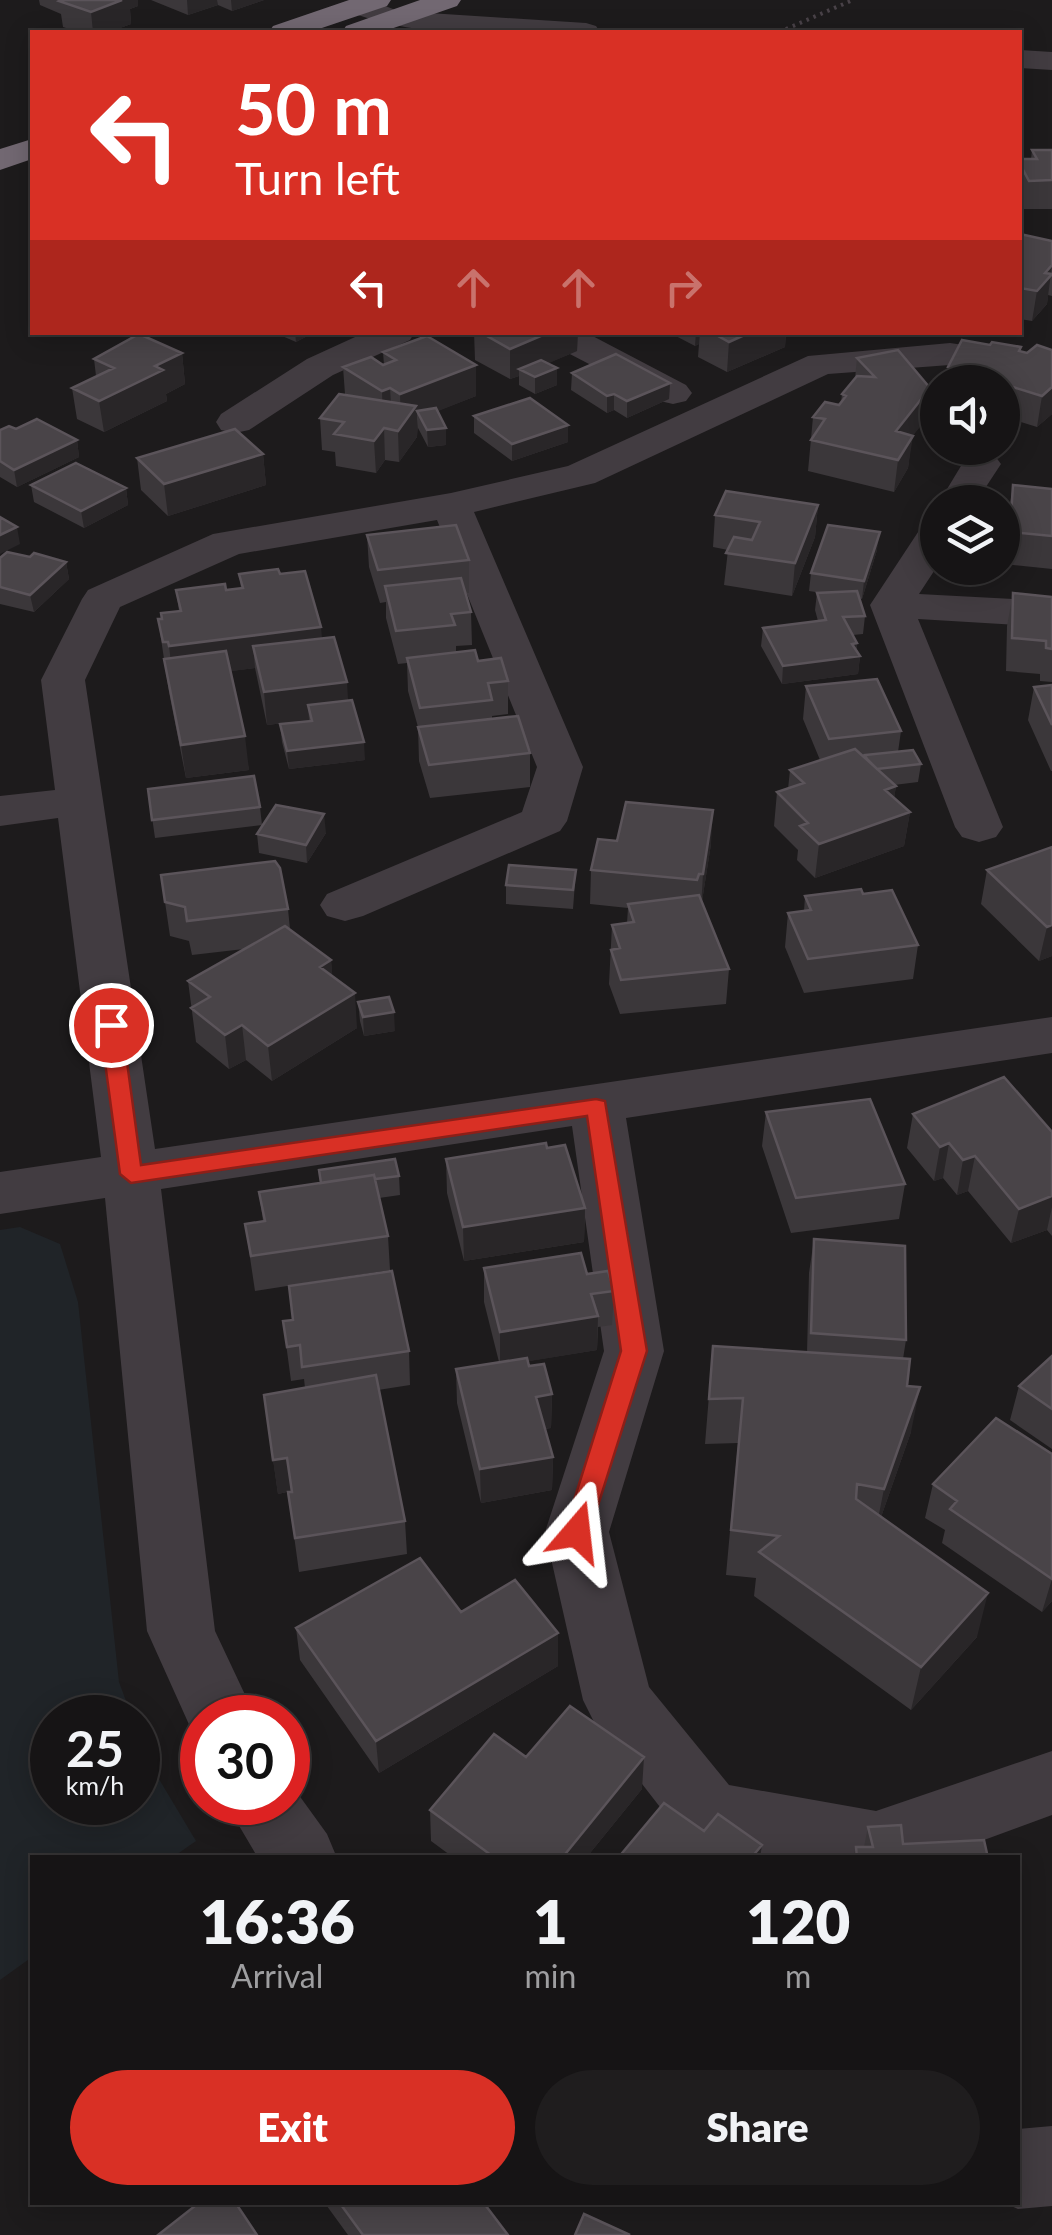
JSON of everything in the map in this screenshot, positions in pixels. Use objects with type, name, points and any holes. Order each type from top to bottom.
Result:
[{"type":"highway","points":[[293,30],[447,0]]},
{"type":"highway","points":[[0,131],[30,121]]},
{"type":"highway","points":[[0,160],[30,149]]},
{"type":"street","points":[[372,14],[562,30]]},
{"type":"street","points":[[1022,60],[1052,61]]},
{"type":"street","points":[[235,422],[320,367],[390,335]]},
{"type":"street","points":[[562,335],[714,415]]},
{"type":"street","points":[[210,1695],[180,1631],[131,1174],[63,680],[102,599],[228,543],[451,505],[581,474],[820,364],[950,354],[1052,368]]},
{"type":"street","points":[[345,905],[543,820],[560,767],[451,505]]},
{"type":"street","points":[[891,605],[920,560]]},
{"type":"street","points":[[891,605],[1052,614]]},
{"type":"street","points":[[891,605],[979,827]]},
{"type":"street","points":[[0,811],[80,801]]},
{"type":"street","points":[[0,1193],[1052,1036]]},
{"type":"street","points":[[596,1106],[634,1351],[577,1532],[618,1700],[709,1816],[876,1845],[1052,1783]]},
{"type":"street","points":[[278,1825],[299,1855]]},
{"type":"street","points":[[1020,2169],[1052,2166]]},
{"type":"path","points":[[784,30],[853,0]]},
{"type":"shaded area","points":[[20,1227],[60,1244],[78,1302],[119,1682],[124,1695],[30,1695],[30,1825],[160,1825],[160,1781],[180,1814],[180,1825],[186,1825],[196,1841],[176,1855],[30,1855],[30,1958],[0,1980],[0,1230]]},
{"type":"building","points":[[61,0],[122,0],[91,12]]},
{"type":"building","points":[[1032,150],[1052,150],[1052,180],[1029,181],[1022,159],[1037,159]]},
{"type":"building","points":[[1022,234],[1052,241],[1052,265],[1045,273],[1052,274],[1037,291],[1022,288]]},
{"type":"building","points":[[137,335],[182,353],[155,366],[163,370],[99,401],[72,388],[114,368],[94,359]]},
{"type":"building","points":[[485,335],[543,335],[510,349]]},
{"type":"building","points":[[716,335],[744,335],[729,342]]},
{"type":"building","points":[[427,336],[476,365],[400,394],[390,388],[382,391],[343,367],[371,357],[383,365],[396,360],[383,352]]},
{"type":"building","points":[[962,340],[1021,347],[1019,351],[1027,353],[1037,345],[1052,350],[1052,387],[1042,396],[1020,389],[1020,365],[949,365]]},
{"type":"building","points":[[898,350],[920,376],[920,401],[896,431],[913,436],[898,460],[811,440],[825,419],[813,417],[825,402],[839,405],[846,396],[842,394],[857,376],[875,377],[857,358]]},
{"type":"building","points":[[616,354],[670,383],[627,401],[614,394],[607,396],[572,373]]},
{"type":"building","points":[[541,360],[557,368],[535,377],[519,369]]},
{"type":"building","points":[[339,394],[416,406],[398,431],[384,428],[374,441],[334,434],[344,422],[320,418]]},
{"type":"building","points":[[530,398],[568,425],[512,444],[474,416]]},
{"type":"building","points":[[436,408],[446,428],[427,430],[417,411]]},
{"type":"building","points":[[37,419],[77,440],[14,470],[0,461],[0,430],[9,426],[16,429]]},
{"type":"building","points":[[235,429],[263,454],[164,484],[137,458]]},
{"type":"building","points":[[76,463],[126,488],[81,511],[31,485]]},
{"type":"building","points":[[1020,486],[1052,489],[1052,536],[1020,533]]},
{"type":"building","points":[[726,491],[818,505],[795,563],[726,553],[734,537],[752,540],[760,522],[715,515]]},
{"type":"building","points":[[0,517],[17,527],[0,535]]},
{"type":"building","points":[[456,525],[469,560],[378,570],[367,535]]},
{"type":"building","points":[[828,525],[880,532],[864,581],[811,573]]},
{"type":"building","points":[[7,552],[30,557],[34,553],[66,562],[30,595],[0,587],[0,558]]},
{"type":"building","points":[[278,569],[280,574],[305,571],[321,627],[169,646],[163,642],[158,619],[162,619],[161,613],[181,611],[176,590],[225,584],[226,590],[243,588],[239,574]]},
{"type":"building","points":[[461,578],[471,612],[451,614],[455,625],[396,631],[385,586]]},
{"type":"building","points":[[857,591],[865,616],[843,617],[860,656],[783,666],[763,628],[826,620],[817,593]]},
{"type":"building","points":[[1013,593],[1052,597],[1052,649],[1046,648],[1046,641],[1012,638]]},
{"type":"building","points":[[334,637],[347,682],[264,692],[253,646]]},
{"type":"building","points":[[475,650],[478,661],[501,658],[508,681],[488,683],[492,700],[420,708],[407,658]]},
{"type":"building","points":[[226,651],[245,736],[181,745],[164,659]]},
{"type":"building","points":[[877,679],[901,731],[829,739],[806,686]]},
{"type":"building","points":[[1052,685],[1052,725],[1034,687]]},
{"type":"building","points":[[352,700],[364,742],[287,751],[280,724],[312,721],[308,705]]},
{"type":"building","points":[[518,716],[530,753],[429,765],[418,727]]},
{"type":"building","points":[[855,749],[896,786],[885,790],[910,812],[819,844],[800,826],[808,823],[777,792],[804,783],[790,770]]},
{"type":"building","points":[[913,750],[921,764],[877,769],[865,755]]},
{"type":"building","points":[[254,776],[260,807],[152,820],[148,789]]},
{"type":"building","points":[[626,802],[713,810],[703,874],[697,880],[591,870],[598,839],[617,841]]},
{"type":"building","points":[[276,805],[324,814],[306,845],[257,834]]},
{"type":"building","points":[[1052,847],[1052,925],[1047,927],[987,870]]},
{"type":"building","points":[[275,861],[288,909],[187,921],[185,907],[165,902],[161,875]]},
{"type":"building","points":[[509,865],[576,870],[573,890],[506,885]]},
{"type":"building","points":[[861,889],[863,894],[892,890],[918,945],[808,959],[788,913],[811,910],[805,896]]},
{"type":"building","points":[[699,895],[729,969],[621,980],[611,950],[620,948],[612,925],[634,922],[628,904]]},
{"type":"building","points":[[285,926],[331,960],[320,967],[355,993],[268,1046],[242,1025],[225,1035],[191,1008],[210,997],[188,981]]},
{"type":"building","points":[[389,997],[394,1012],[363,1017],[358,1002]]},
{"type":"building","points":[[1004,1077],[1052,1132],[1052,1196],[1019,1209],[975,1156],[963,1160],[949,1143],[940,1147],[913,1114]]},
{"type":"building","points":[[870,1099],[905,1184],[796,1198],[766,1112]]},
{"type":"building","points":[[546,1143],[547,1148],[565,1145],[585,1208],[463,1227],[446,1159]]},
{"type":"building","points":[[395,1159],[399,1176],[375,1179],[374,1175],[321,1183],[319,1170]]},
{"type":"building","points":[[374,1175],[388,1236],[251,1256],[245,1224],[265,1221],[259,1192]]},
{"type":"building","points":[[814,1239],[905,1246],[906,1340],[811,1333]]},
{"type":"building","points":[[581,1253],[587,1274],[608,1271],[614,1291],[591,1294],[598,1316],[500,1332],[484,1268]]},
{"type":"building","points":[[392,1271],[409,1351],[302,1367],[300,1345],[287,1347],[283,1321],[293,1320],[289,1286]]},
{"type":"building","points":[[713,1346],[910,1359],[907,1386],[920,1387],[884,1489],[857,1484],[856,1499],[988,1593],[921,1667],[759,1552],[779,1536],[731,1530],[743,1398],[709,1399]]},
{"type":"building","points":[[1052,1356],[1052,1409],[1019,1386]]},
{"type":"building","points":[[527,1358],[529,1366],[544,1364],[552,1394],[536,1397],[553,1457],[480,1469],[456,1369]]},
{"type":"building","points":[[376,1375],[405,1521],[295,1538],[287,1458],[273,1460],[264,1395]]},
{"type":"building","points":[[996,1418],[1052,1454],[1052,1579],[950,1509],[957,1501],[933,1484]]},
{"type":"building","points":[[420,1558],[461,1612],[515,1580],[558,1633],[376,1741],[296,1628]]},
{"type":"building","points":[[570,1706],[644,1757],[564,1855],[491,1855],[430,1810],[494,1734],[526,1757]]},
{"type":"building","points":[[664,1803],[704,1831],[718,1814],[762,1845],[754,1855],[621,1855]]},
{"type":"building","points":[[901,1825],[903,1844],[984,1840],[987,1855],[857,1855],[856,1847],[873,1847],[868,1827]]},
{"type":"building","points":[[196,2205],[237,2205],[257,2235],[158,2235]]},
{"type":"building","points":[[341,2205],[485,2205],[508,2235],[363,2235]]},
{"type":"building","points":[[584,2214],[630,2235],[575,2235]]},
{"type":"route","points":[[111,1025],[131,1174],[596,1106],[634,1351],[577,1532]]}]
